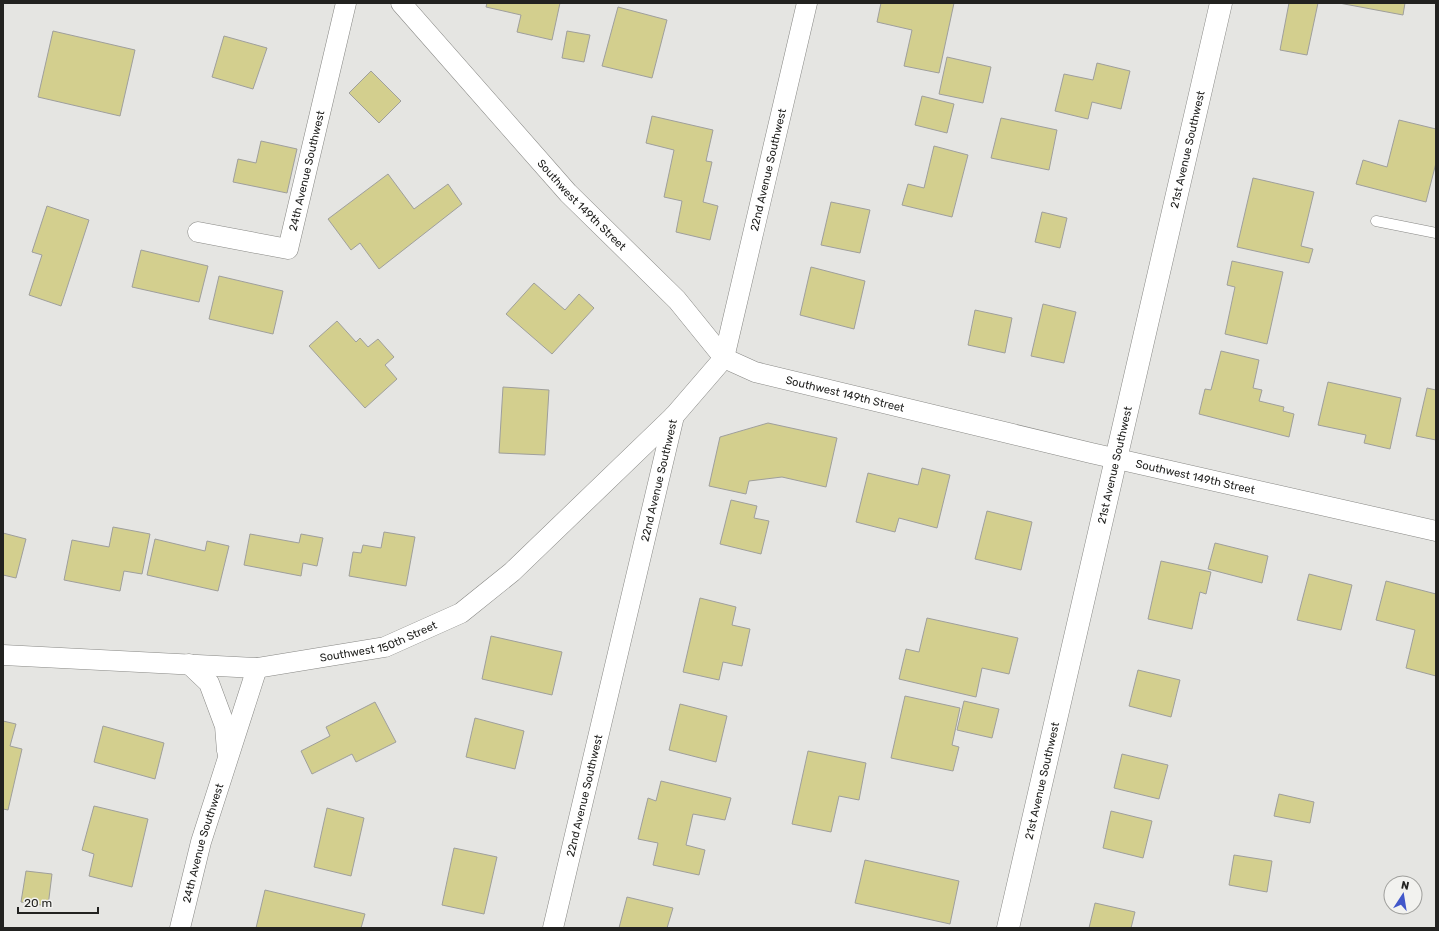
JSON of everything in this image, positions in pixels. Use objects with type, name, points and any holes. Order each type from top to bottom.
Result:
[{"type":"street","name":"24th Avenue Southwest","points":[[198,232],[288,249],[346,3]]},
{"type":"street","name":"Southwest 149th Street","points":[[401,3],[568,193],[677,300],[724,358],[755,372],[1116,459],[1436,530]]},
{"type":"street","name":"22nd Avenue Southwest","points":[[553,928],[674,416],[724,358],[806,3]]},
{"type":"street","name":"21st Avenue Southwest","points":[[1008,928],[1221,3]]},
{"type":"street","name":"Southwest 150th Street","points":[[3,655],[256,668],[385,648],[461,613],[512,572],[674,416]]},
{"type":"street","name":"24th Avenue Southwest","points":[[189,664],[209,683],[225,726],[227,758]]},
{"type":"street","name":"24th Avenue Southwest","points":[[180,928],[201,842],[256,668]]},
{"type":"lane","points":[[1376,221],[1436,233]]},
{"type":"building","points":[[487,3],[560,3],[552,40],[517,32],[521,15],[486,7]]},
{"type":"building","points":[[881,3],[954,3],[939,73],[904,66],[912,30],[877,22]]},
{"type":"building","points":[[1289,3],[1318,3],[1307,55],[1280,50]]},
{"type":"building","points":[[1339,3],[1405,3],[1403,15]]},
{"type":"building","points":[[618,7],[667,20],[652,78],[602,66]]},
{"type":"building","points":[[53,31],[135,50],[120,116],[38,97]]},
{"type":"building","points":[[567,31],[590,35],[584,62],[562,58]]},
{"type":"building","points":[[224,36],[267,48],[253,89],[212,77]]},
{"type":"building","points":[[947,57],[991,67],[983,103],[939,94]]},
{"type":"building","points":[[1097,63],[1130,71],[1121,109],[1092,102],[1088,119],[1055,111],[1064,74],[1093,80]]},
{"type":"building","points":[[371,71],[401,101],[379,123],[349,93]]},
{"type":"building","points":[[922,96],[954,104],[947,133],[915,125]]},
{"type":"building","points":[[652,116],[713,130],[706,161],[712,162],[703,202],[718,206],[710,240],[676,232],[682,201],[664,197],[674,150],[646,143]]},
{"type":"building","points":[[1001,118],[1057,130],[1049,170],[991,158]]},
{"type":"building","points":[[1399,120],[1436,129],[1436,163],[1426,202],[1356,184],[1363,160],[1387,167]]},
{"type":"building","points":[[261,141],[297,149],[287,193],[233,182],[238,159],[256,163]]},
{"type":"building","points":[[934,146],[968,155],[952,217],[902,205],[908,184],[924,188]]},
{"type":"building","points":[[388,174],[414,209],[448,184],[462,204],[379,269],[360,243],[351,250],[328,219]]},
{"type":"building","points":[[1253,178],[1314,192],[1301,246],[1313,249],[1309,263],[1237,247]]},
{"type":"building","points":[[831,202],[870,210],[860,253],[821,245]]},
{"type":"building","points":[[47,206],[89,220],[61,306],[29,295],[42,255],[32,252]]},
{"type":"building","points":[[1042,212],[1067,218],[1060,248],[1035,242]]},
{"type":"building","points":[[141,250],[208,266],[199,302],[132,287]]},
{"type":"building","points":[[1232,261],[1283,272],[1267,344],[1225,334],[1235,287],[1227,285]]},
{"type":"building","points":[[811,267],[865,281],[854,329],[800,315]]},
{"type":"building","points":[[219,276],[283,291],[273,334],[209,319]]},
{"type":"building","points":[[534,283],[565,310],[579,294],[594,308],[552,354],[506,314]]},
{"type":"building","points":[[1043,304],[1076,312],[1064,363],[1031,356]]},
{"type":"building","points":[[975,310],[1012,318],[1005,353],[968,345]]},
{"type":"building","points":[[337,321],[356,342],[360,338],[368,347],[378,339],[394,357],[385,365],[397,379],[365,408],[309,346]]},
{"type":"building","points":[[1221,351],[1259,360],[1253,388],[1262,390],[1259,401],[1284,407],[1283,411],[1294,414],[1289,437],[1199,414],[1205,389],[1211,390]]},
{"type":"building","points":[[1328,382],[1401,398],[1390,449],[1364,443],[1366,435],[1318,425]]},
{"type":"building","points":[[503,387],[549,390],[545,455],[499,453]]},
{"type":"building","points":[[1427,388],[1436,390],[1436,440],[1416,436]]},
{"type":"building","points":[[768,423],[837,438],[826,487],[782,477],[749,481],[746,494],[709,486],[720,437]]},
{"type":"building","points":[[922,468],[950,475],[937,528],[899,518],[895,532],[856,522],[868,473],[918,485]]},
{"type":"building","points":[[731,500],[757,506],[754,518],[769,521],[761,554],[720,544]]},
{"type":"building","points":[[987,511],[1032,522],[1021,570],[975,559]]},
{"type":"building","points":[[113,527],[150,534],[142,574],[124,571],[120,591],[64,580],[72,540],[109,547]]},
{"type":"building","points":[[384,532],[415,537],[406,586],[349,576],[353,552],[361,553],[363,545],[381,548]]},
{"type":"building","points":[[3,533],[26,539],[16,578],[3,575]]},
{"type":"building","points":[[250,534],[299,543],[301,534],[323,538],[317,566],[303,563],[301,576],[244,565]]},
{"type":"building","points":[[155,539],[205,551],[207,541],[229,546],[218,591],[147,575]]},
{"type":"building","points":[[1215,543],[1268,556],[1262,583],[1208,569]]},
{"type":"building","points":[[1161,561],[1211,572],[1206,594],[1200,592],[1192,629],[1148,619]]},
{"type":"building","points":[[1309,574],[1352,585],[1341,630],[1297,620]]},
{"type":"building","points":[[1386,581],[1436,594],[1436,676],[1406,668],[1415,630],[1376,620]]},
{"type":"building","points":[[700,598],[736,607],[732,625],[750,629],[742,666],[723,662],[719,680],[683,672]]},
{"type":"building","points":[[927,618],[1018,638],[1009,674],[982,668],[976,697],[899,679],[906,649],[919,652]]},
{"type":"building","points":[[491,636],[562,652],[552,695],[482,679]]},
{"type":"building","points":[[1138,670],[1180,680],[1171,717],[1129,706]]},
{"type":"building","points":[[905,696],[960,708],[952,745],[959,747],[953,771],[891,758]]},
{"type":"building","points":[[964,701],[999,709],[992,738],[957,730]]},
{"type":"building","points":[[375,702],[396,742],[356,762],[352,754],[312,774],[301,751],[330,736],[326,727]]},
{"type":"building","points":[[680,704],[727,716],[716,762],[669,750]]},
{"type":"building","points":[[475,718],[524,731],[515,769],[466,757]]},
{"type":"building","points":[[3,721],[16,724],[10,746],[22,749],[8,810],[3,809]]},
{"type":"building","points":[[103,726],[164,743],[155,779],[94,762]]},
{"type":"building","points":[[808,751],[866,763],[859,800],[839,796],[831,832],[792,824]]},
{"type":"building","points":[[1122,754],[1168,765],[1159,799],[1114,788]]},
{"type":"building","points":[[661,781],[731,798],[725,820],[693,814],[686,845],[705,850],[699,875],[653,865],[658,843],[638,839],[648,798],[656,801]]},
{"type":"building","points":[[1279,794],[1314,802],[1310,823],[1274,816]]},
{"type":"building","points":[[94,806],[148,819],[132,887],[89,876],[94,854],[82,850]]},
{"type":"building","points":[[327,808],[364,818],[351,876],[314,867]]},
{"type":"building","points":[[1111,811],[1152,821],[1143,858],[1103,848]]},
{"type":"building","points":[[454,848],[497,857],[484,914],[442,905]]},
{"type":"building","points":[[1234,855],[1272,861],[1267,892],[1229,885]]},
{"type":"building","points":[[865,860],[959,881],[950,924],[855,903]]},
{"type":"building","points":[[26,871],[52,874],[48,906],[21,902]]},
{"type":"building","points":[[265,890],[365,914],[361,928],[256,928]]},
{"type":"building","points":[[627,897],[673,908],[667,928],[619,928]]},
{"type":"building","points":[[1095,903],[1135,912],[1131,928],[1089,928]]}]
